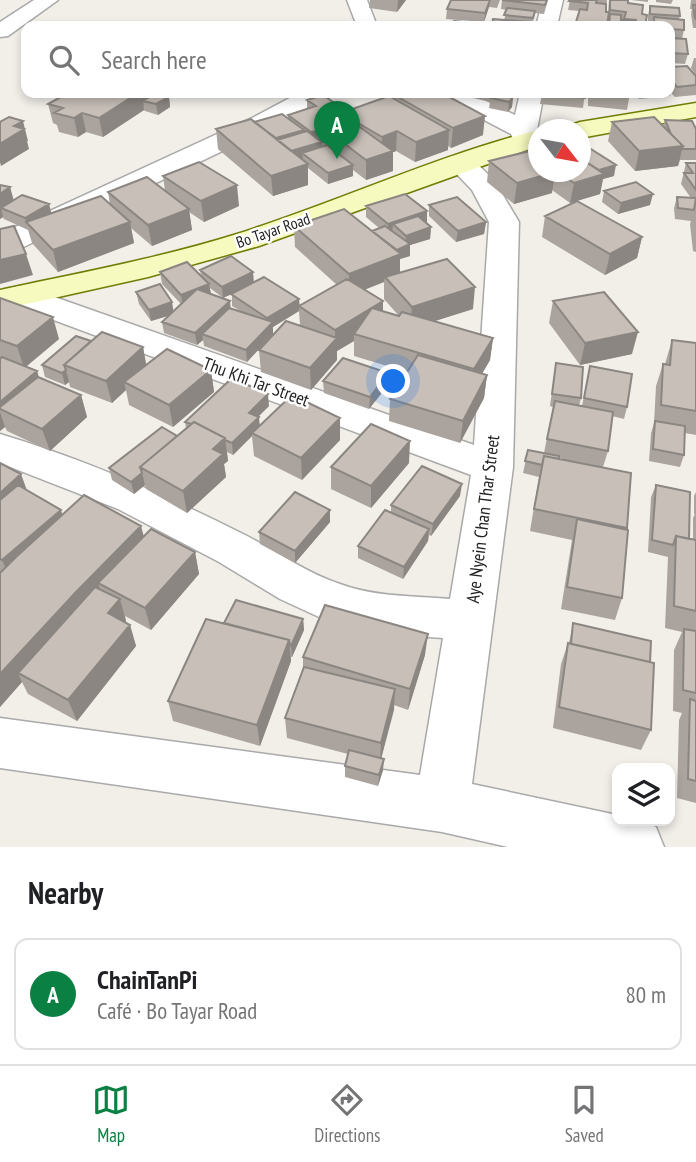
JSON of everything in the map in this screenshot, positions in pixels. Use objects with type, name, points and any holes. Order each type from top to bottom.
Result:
[{"type":"main road","points":[[591,128],[696,110]]},
{"type":"main road","name":"Bo Tayar Road","points":[[10,298],[148,267],[248,240],[528,136]]},
{"type":"street","points":[[0,32],[48,0]]},
{"type":"street","points":[[357,0],[365,21]]},
{"type":"street","points":[[548,21],[553,0]]},
{"type":"street","points":[[0,246],[263,122],[308,98]]},
{"type":"street","points":[[461,98],[528,135]]},
{"type":"street","points":[[530,119],[532,98]]},
{"type":"street","name":"Aye Nyein Chan Thar Street","points":[[442,805],[493,467],[504,222],[484,186],[460,163]]},
{"type":"street","name":"Thu Khi Tar Street","points":[[10,298],[493,467]]},
{"type":"street","points":[[0,448],[133,498],[235,550],[296,586],[335,603],[384,614],[470,620]]},
{"type":"street","points":[[0,743],[442,805],[636,847]]},
{"type":"building","points":[[451,0],[490,0],[485,13],[447,9]]},
{"type":"building","points":[[502,0],[547,0],[545,5]]},
{"type":"building","points":[[597,0],[596,3],[606,4],[606,12],[609,12],[608,21],[576,21],[580,9],[587,10],[588,3],[569,1]]},
{"type":"building","points":[[610,0],[628,0],[628,3],[643,5],[642,14],[647,15],[646,21],[623,21],[637,20],[624,19],[626,12],[610,10]]},
{"type":"building","points":[[650,6],[679,8],[680,16],[650,14]]},
{"type":"building","points":[[507,8],[535,11],[533,18],[504,15]]},
{"type":"building","points":[[610,14],[621,15],[621,21],[609,21]]},
{"type":"building","points":[[654,17],[684,20],[684,30],[675,29],[675,21],[654,21]]},
{"type":"building","points":[[675,38],[686,39],[688,54],[675,53]]},
{"type":"building","points":[[687,66],[696,76],[696,85],[677,87],[675,67]]},
{"type":"building","points":[[59,98],[130,98],[99,118],[82,113],[74,118],[54,113],[63,108],[48,104]]},
{"type":"building","points":[[148,98],[167,98],[156,104],[143,101]]},
{"type":"building","points":[[327,98],[346,111],[341,113],[341,116],[317,123],[317,131],[311,132],[288,115],[316,106],[307,100]]},
{"type":"building","points":[[383,98],[393,98],[449,130],[416,142],[397,131],[382,137],[341,113]]},
{"type":"building","points":[[400,98],[451,98],[485,116],[453,128]]},
{"type":"building","points":[[491,98],[512,98],[509,102]]},
{"type":"building","points":[[282,114],[304,130],[276,138],[254,122]]},
{"type":"building","points":[[343,115],[393,151],[366,160],[317,123]]},
{"type":"building","points":[[9,117],[23,121],[14,126],[24,129],[0,144],[0,122]]},
{"type":"building","points":[[654,117],[683,146],[639,151],[612,122]]},
{"type":"building","points":[[251,119],[308,164],[271,176],[216,129]]},
{"type":"building","points":[[665,120],[692,121],[696,129],[696,149],[682,149],[683,146],[671,134]]},
{"type":"building","points":[[307,131],[322,142],[291,151],[277,140]]},
{"type":"building","points":[[327,145],[353,165],[328,173],[302,153]]},
{"type":"building","points":[[591,149],[616,165],[599,170],[591,165]]},
{"type":"building","points":[[528,151],[528,180],[517,183],[489,161]]},
{"type":"building","points":[[199,162],[237,185],[201,201],[163,176]]},
{"type":"building","points":[[686,163],[696,163],[696,190],[684,173],[693,173]]},
{"type":"building","points":[[591,165],[604,174],[591,178]]},
{"type":"building","points":[[147,177],[189,209],[148,225],[108,192]]},
{"type":"building","points":[[636,182],[653,194],[621,203],[604,191]]},
{"type":"building","points":[[0,185],[10,187],[0,194]]},
{"type":"building","points":[[405,194],[427,211],[388,224],[366,206]]},
{"type":"building","points":[[22,195],[49,204],[25,218],[1,208]]},
{"type":"building","points":[[101,196],[130,222],[53,250],[26,222]]},
{"type":"building","points":[[457,197],[486,222],[458,231],[429,205]]},
{"type":"building","points":[[677,197],[696,198],[694,210],[678,208]]},
{"type":"building","points":[[577,201],[642,237],[610,254],[545,216]]},
{"type":"building","points":[[344,209],[401,254],[349,274],[294,226]]},
{"type":"building","points":[[418,216],[431,227],[406,236],[393,224]]},
{"type":"building","points":[[14,226],[26,254],[0,260],[0,229]]},
{"type":"building","points":[[385,226],[410,244],[397,250],[372,231]]},
{"type":"building","points":[[231,256],[253,272],[222,287],[200,270]]},
{"type":"building","points":[[447,259],[475,287],[412,307],[385,277]]},
{"type":"building","points":[[187,262],[209,284],[181,295],[160,272]]},
{"type":"building","points":[[264,277],[299,299],[267,318],[231,294]]},
{"type":"building","points":[[347,279],[383,301],[335,330],[299,306]]},
{"type":"building","points":[[160,284],[172,302],[149,310],[136,292]]},
{"type":"building","points":[[197,289],[230,301],[195,333],[162,322]]},
{"type":"building","points":[[604,292],[638,332],[585,343],[553,301]]},
{"type":"building","points":[[0,298],[53,317],[17,346],[0,340]]},
{"type":"building","points":[[229,308],[273,322],[246,350],[202,334]]},
{"type":"building","points":[[372,308],[399,316],[402,312],[493,338],[474,369],[354,334]]},
{"type":"building","points":[[286,321],[337,338],[310,368],[259,350]]},
{"type":"building","points":[[102,332],[143,347],[106,381],[64,365]]},
{"type":"building","points":[[76,336],[91,341],[64,365],[66,370],[62,373],[42,365]]},
{"type":"building","points":[[672,340],[696,343],[696,411],[661,405],[663,364],[670,365]]},
{"type":"building","points":[[167,349],[211,370],[169,405],[124,382]]},
{"type":"building","points":[[418,355],[487,375],[463,421],[390,399]]},
{"type":"building","points":[[2,357],[37,371],[0,402],[0,359]]},
{"type":"building","points":[[343,358],[388,373],[370,397],[323,381]]},
{"type":"building","points":[[556,363],[583,367],[581,398],[552,394]]},
{"type":"building","points":[[590,366],[632,374],[627,407],[584,398]]},
{"type":"building","points":[[38,377],[81,395],[42,429],[0,409]]},
{"type":"building","points":[[232,378],[268,394],[249,413],[259,417],[232,443],[194,422],[185,422]]},
{"type":"building","points":[[292,395],[340,418],[301,458],[252,433]]},
{"type":"building","points":[[555,401],[613,412],[608,451],[547,439]]},
{"type":"building","points":[[655,421],[685,426],[684,455],[653,449]]},
{"type":"building","points":[[194,422],[225,438],[213,449],[223,454],[183,491],[140,467]]},
{"type":"building","points":[[371,424],[410,441],[371,486],[331,467]]},
{"type":"building","points":[[162,427],[177,436],[140,467],[142,473],[131,482],[109,468]]},
{"type":"building","points":[[528,450],[559,456],[559,459],[544,456],[542,465],[525,461]]},
{"type":"building","points":[[544,456],[631,473],[627,528],[534,509]]},
{"type":"building","points":[[0,463],[21,474],[0,493]]},
{"type":"building","points":[[422,466],[462,484],[433,524],[391,505]]},
{"type":"building","points":[[18,485],[61,510],[2,560],[0,500]]},
{"type":"building","points":[[656,485],[690,492],[689,539],[676,536],[673,545],[652,540]]},
{"type":"building","points":[[295,492],[330,510],[295,551],[259,532]]},
{"type":"building","points":[[84,495],[141,526],[0,674],[0,573]]},
{"type":"building","points":[[385,510],[429,529],[404,567],[358,546]]},
{"type":"building","points":[[577,519],[628,530],[622,598],[567,587]]},
{"type":"building","points":[[151,529],[195,552],[145,608],[98,583]]},
{"type":"building","points":[[676,536],[696,540],[696,611],[674,606]]},
{"type":"building","points":[[95,587],[120,599],[108,613],[130,625],[68,700],[18,673]]},
{"type":"building","points":[[236,600],[303,619],[291,646],[289,640],[224,623]]},
{"type":"building","points":[[325,605],[428,634],[410,689],[303,657]]},
{"type":"building","points":[[206,619],[289,640],[257,725],[168,701]]},
{"type":"building","points":[[573,623],[651,641],[650,662],[571,644]]},
{"type":"building","points":[[684,629],[696,631],[696,693],[683,690]]},
{"type":"building","points":[[568,643],[654,663],[651,730],[559,707]]},
{"type":"building","points":[[304,667],[395,689],[381,743],[285,718]]},
{"type":"building","points":[[690,699],[696,701],[696,781],[688,779]]},
{"type":"building","points":[[349,750],[384,759],[379,775],[345,766]]},
{"type":"place","name":"ChainTanPi","points":[[337,159]]}]
